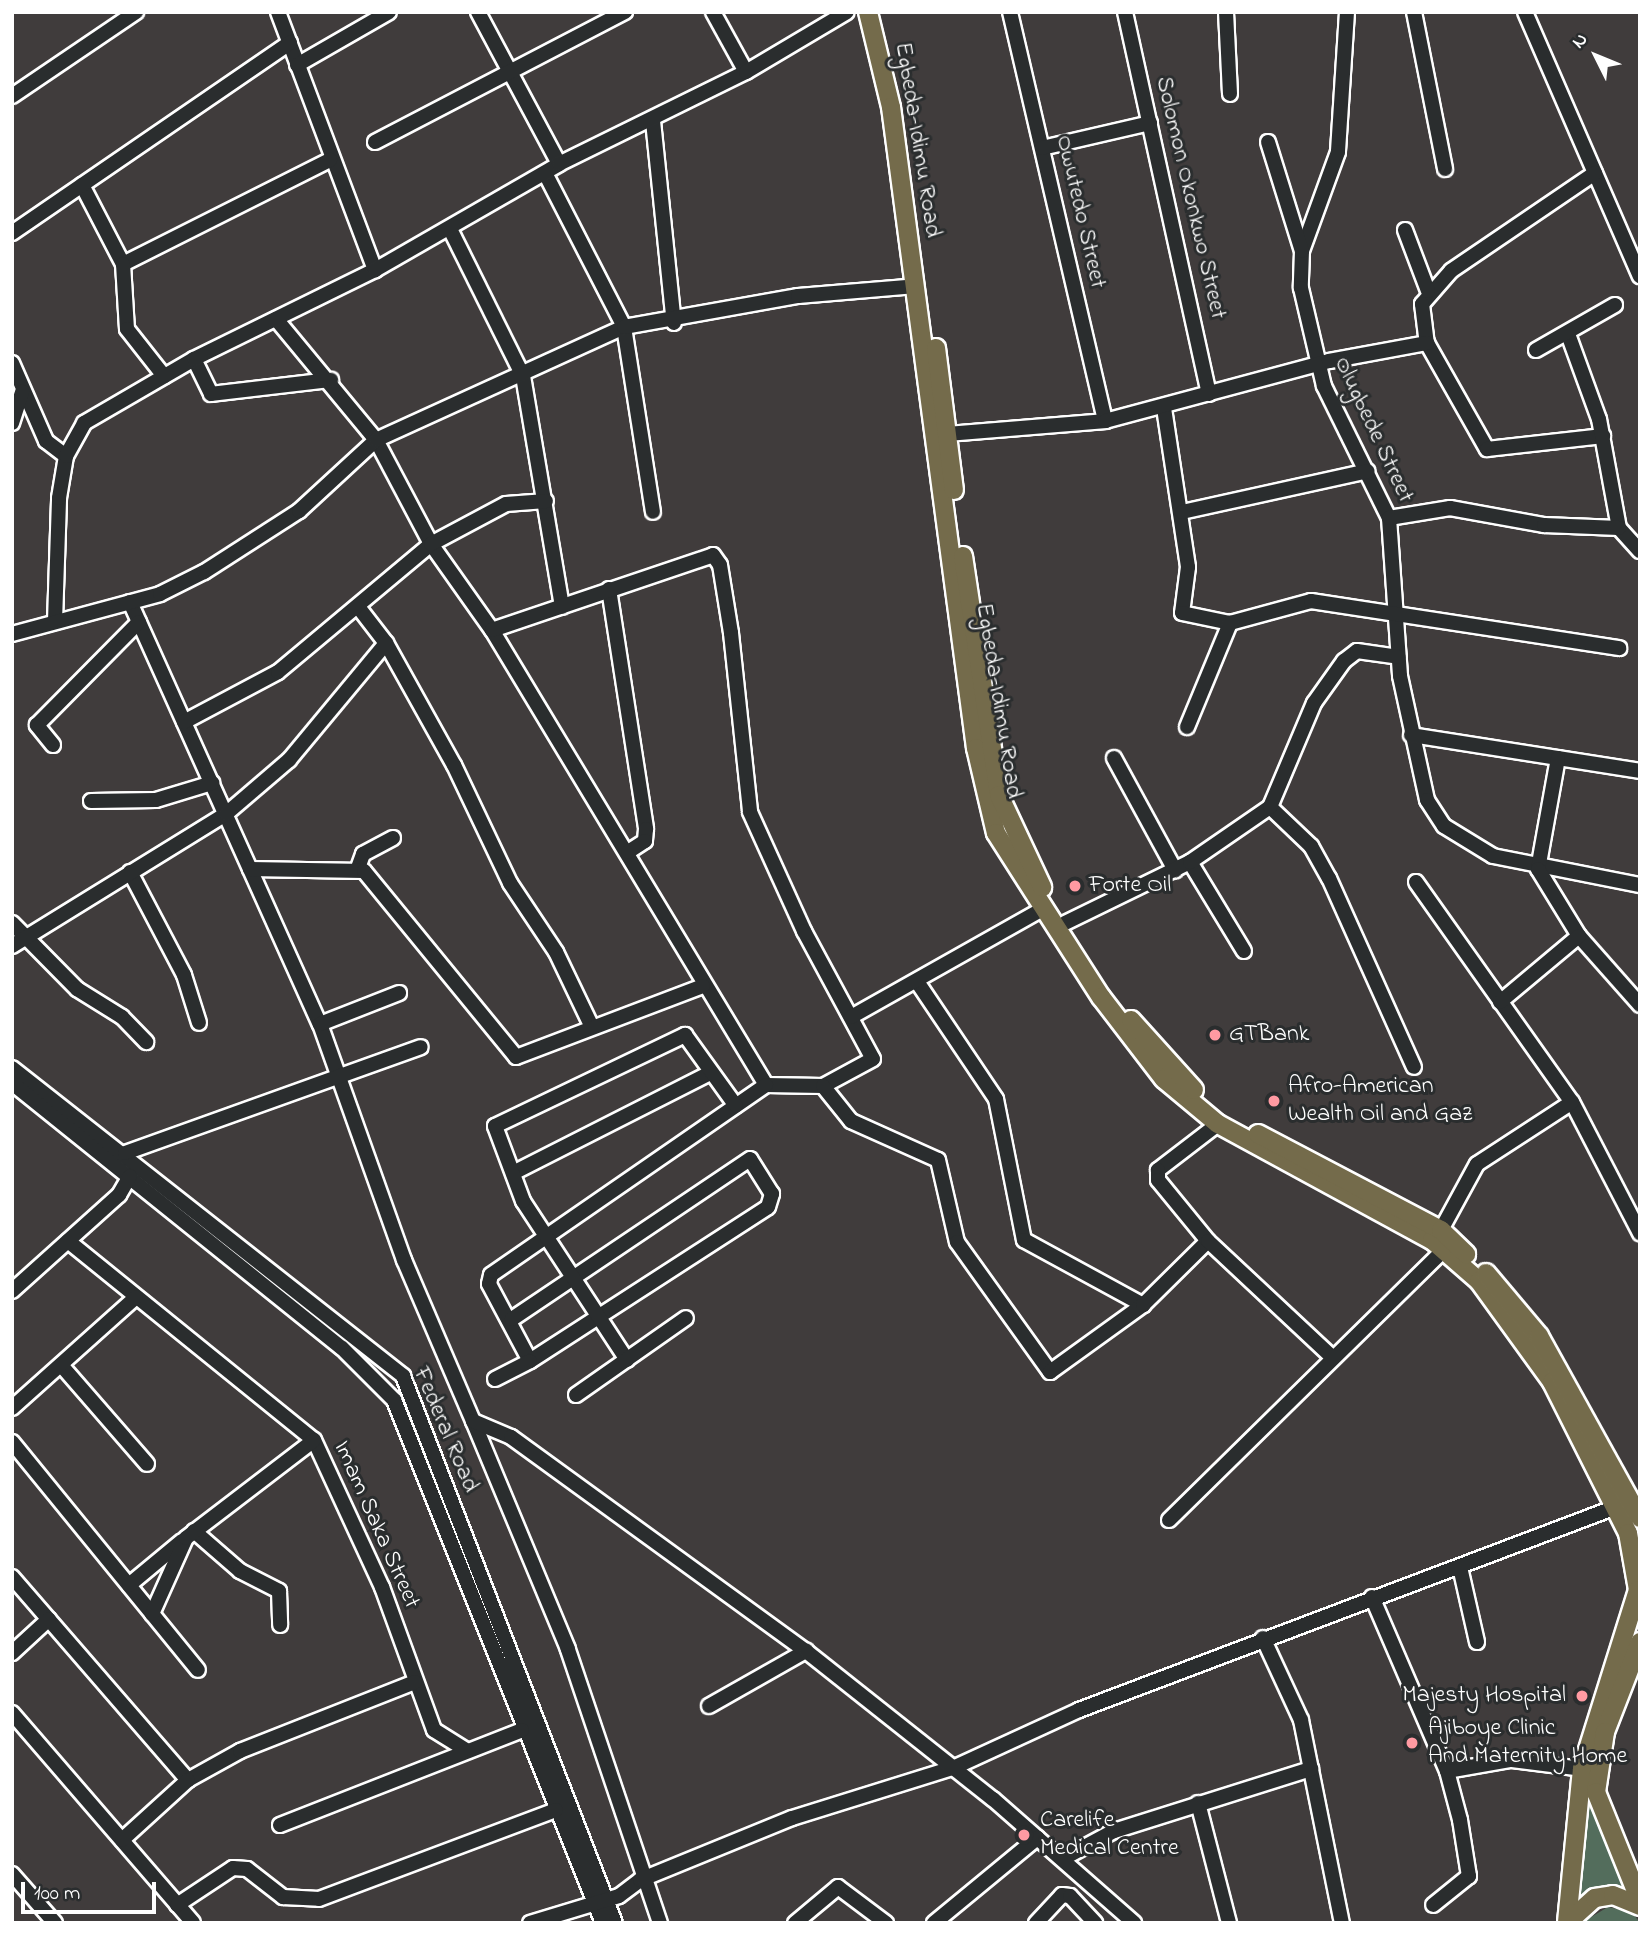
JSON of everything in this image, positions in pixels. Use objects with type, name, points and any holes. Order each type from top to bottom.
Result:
[{"type":"main road","name":"Egbeda-Idimu Road","points":[[868,12],[891,107],[984,792],[1001,842],[1137,1048],[1218,1124],[1441,1230],[1539,1336],[1601,1455],[1616,1507],[1637,1563],[1638,1590],[1582,1769],[1567,1923]]},
{"type":"main road","name":"Egbeda-Idimu Road","points":[[880,12],[896,70],[999,795],[1026,862],[1108,991],[1194,1091],[1233,1120],[1444,1250],[1523,1337],[1640,1518]]},
{"type":"main road","points":[[1567,1923],[1595,1898],[1614,1895],[1638,1897],[1596,1792],[1605,1732],[1633,1675],[1640,1642]]},
{"type":"street","points":[[12,96],[136,12]]},
{"type":"street","points":[[278,12],[330,160],[375,271]]},
{"type":"street","points":[[297,65],[388,12]]},
{"type":"street","points":[[478,12],[559,164]]},
{"type":"street","points":[[375,142],[625,12]]},
{"type":"street","points":[[713,12],[746,72]]},
{"type":"street","points":[[55,621],[66,456],[84,423],[194,359],[375,271],[559,164],[653,121],[746,72],[847,12]]},
{"type":"street","name":"Owutedo Street","points":[[1010,12],[1105,422]]},
{"type":"street","name":"Solomon Okonkwo Street","points":[[1125,12],[1209,394]]},
{"type":"street","points":[[1226,12],[1230,94]]},
{"type":"street","name":"Olugbede Street","points":[[1347,12],[1338,152],[1302,251],[1301,288],[1317,367],[1389,518],[1399,657],[1411,735],[1427,800],[1444,826],[1493,856],[1538,869],[1640,885]]},
{"type":"street","points":[[1414,12],[1445,169]]},
{"type":"street","points":[[1525,12],[1640,276]]},
{"type":"street","points":[[12,233],[290,43]]},
{"type":"street","points":[[653,121],[674,323]]},
{"type":"street","points":[[1042,148],[1150,123]]},
{"type":"street","points":[[1268,142],[1302,251]]},
{"type":"street","points":[[123,264],[330,160]]},
{"type":"street","points":[[545,173],[624,327],[653,512]]},
{"type":"street","points":[[1595,173],[1428,291],[1422,304],[1427,343],[1486,449],[1603,436]]},
{"type":"street","points":[[82,185],[123,264],[127,329],[164,376]]},
{"type":"street","points":[[450,229],[523,376],[562,607]]},
{"type":"street","points":[[1405,230],[1428,291]]},
{"type":"street","points":[[12,634],[130,602],[204,572],[299,511],[376,440],[523,376],[624,327],[674,323],[797,296],[916,286]]},
{"type":"street","points":[[1536,350],[1615,305]]},
{"type":"street","points":[[276,319],[331,380],[376,440],[431,544],[492,630],[628,852],[703,986],[766,1085]]},
{"type":"street","points":[[1568,334],[1603,436],[1619,528],[1640,551]]},
{"type":"street","points":[[948,434],[1105,422],[1317,367],[1427,343]]},
{"type":"street","points":[[194,359],[211,394],[331,380]]},
{"type":"street","points":[[12,363],[22,392],[46,441],[66,456]]},
{"type":"street","points":[[12,424],[22,392]]},
{"type":"street","points":[[1164,408],[1182,512],[1188,567],[1182,613],[1230,623],[1311,601],[1396,618],[1619,648]]},
{"type":"street","points":[[1182,512],[1368,471]]},
{"type":"street","points":[[184,722],[278,672],[359,608],[431,544],[506,504],[546,501]]},
{"type":"street","points":[[1389,518],[1450,508],[1544,525],[1619,528]]},
{"type":"street","points":[[492,630],[562,607],[699,555],[713,555],[720,565],[750,812],[804,932],[873,1059],[823,1086],[766,1085],[488,1279],[512,1319],[530,1361]]},
{"type":"street","points":[[610,589],[646,829],[645,841],[628,852]]},
{"type":"street","points":[[130,602],[341,1076],[404,1260],[568,1649],[640,1880],[660,1923]]},
{"type":"street","points":[[359,608],[386,643],[592,1027]]},
{"type":"street","points":[[52,746],[37,725],[138,622]]},
{"type":"street","points":[[1187,727],[1230,623]]},
{"type":"street","points":[[12,946],[31,937],[226,814],[289,760],[386,643]]},
{"type":"street","points":[[1065,923],[1190,862],[1270,807],[1314,703],[1344,661],[1357,651],[1399,657]]},
{"type":"street","points":[[1411,735],[1640,771]]},
{"type":"street","points":[[1114,758],[1175,870]]},
{"type":"street","points":[[1558,758],[1538,869],[1579,936],[1640,1006]]},
{"type":"street","points":[[91,801],[156,800],[212,783]]},
{"type":"street","points":[[1270,807],[1311,846],[1329,878],[1414,1067]]},
{"type":"street","points":[[358,868],[363,854],[393,838]]},
{"type":"street","points":[[1190,862],[1244,951]]},
{"type":"street","points":[[358,868],[516,1057],[703,986]]},
{"type":"street","points":[[250,869],[358,868]]},
{"type":"street","points":[[130,873],[184,975],[199,1023]]},
{"type":"street","points":[[1416,882],[1572,1102],[1640,1233]]},
{"type":"street","points":[[851,1017],[918,983],[1043,909]]},
{"type":"street","points":[[12,923],[31,937],[77,989],[122,1017],[146,1042]]},
{"type":"street","points":[[1500,1002],[1579,936]]},
{"type":"street","points":[[918,983],[996,1099],[1024,1240],[1143,1305]]},
{"type":"street","points":[[320,1024],[399,993]]},
{"type":"street","points":[[627,1360],[549,1237],[495,1136],[504,1119],[671,1038],[685,1035],[736,1106]]},
{"type":"street","points":[[125,1153],[421,1047]]},
{"type":"street","name":"Federal Road","points":[[12,1068],[125,1153],[403,1376],[599,1897],[603,1923]]},
{"type":"street","points":[[513,1173],[710,1073]]},
{"type":"street","name":"Federal Road","points":[[12,1083],[283,1301],[394,1400],[522,1730],[556,1810],[599,1897],[615,1923]]},
{"type":"street","points":[[823,1086],[850,1121],[938,1160],[957,1242],[1050,1372],[1143,1305],[1208,1241]]},
{"type":"street","points":[[1441,1230],[1477,1164],[1572,1102]]},
{"type":"street","points":[[1218,1124],[1157,1175],[1208,1241],[1332,1357]]},
{"type":"street","points":[[495,1379],[530,1361],[768,1207],[772,1194],[750,1159],[512,1319]]},
{"type":"street","points":[[12,1291],[68,1241],[130,1176]]},
{"type":"street","name":"Imam Saka Street","points":[[68,1241],[314,1440],[382,1587],[415,1682],[440,1739],[467,1751]]},
{"type":"street","points":[[1170,1520],[1255,1442],[1332,1357],[1444,1250]]},
{"type":"street","points":[[283,1301],[293,1288]]},
{"type":"street","points":[[12,1408],[136,1297]]},
{"type":"street","points":[[576,1395],[686,1318]]},
{"type":"street","points":[[61,1365],[147,1464]]},
{"type":"street","points":[[473,1421],[511,1437],[806,1651],[1064,1858],[1134,1923]]},
{"type":"street","points":[[129,1585],[190,1534],[314,1440]]},
{"type":"street","points":[[12,1442],[198,1670]]},
{"type":"street","points":[[530,1923],[599,1897],[619,1896],[640,1880],[792,1818],[953,1768],[1263,1638],[1616,1507]]},
{"type":"street","points":[[152,1614],[190,1534]]},
{"type":"street","points":[[190,1534],[240,1571],[279,1591],[280,1625]]},
{"type":"street","points":[[1460,1567],[1477,1643]]},
{"type":"street","points":[[12,1577],[188,1780]]},
{"type":"street","points":[[1372,1597],[1447,1771],[1469,1876],[1433,1905]]},
{"type":"street","points":[[12,1653],[50,1619]]},
{"type":"street","points":[[1263,1638],[1301,1720],[1342,1923]]},
{"type":"street","points":[[709,1706],[806,1651]]},
{"type":"street","points":[[121,1840],[188,1780],[240,1751],[415,1682]]},
{"type":"street","points":[[13,1714],[193,1923]]},
{"type":"street","points":[[280,1825],[522,1730]]},
{"type":"street","points":[[1447,1771],[1511,1760],[1582,1769]]},
{"type":"street","points":[[1064,1858],[1100,1836],[1311,1769]]},
{"type":"street","points":[[1198,1803],[1229,1923]]},
{"type":"street","points":[[177,1905],[233,1868],[247,1868],[283,1897],[319,1899],[556,1810]]},
{"type":"street","points":[[934,1923],[1037,1838]]},
{"type":"street","points":[[12,1874],[55,1923]]},
{"type":"street","points":[[795,1923],[838,1887],[886,1923]]},
{"type":"street","points":[[1036,1923],[1062,1895],[1070,1896],[1095,1923]]},
{"type":"green space","points":[[1589,1803],[1626,1890],[1604,1887],[1580,1901]]},
{"type":"green space","points":[[1608,1907],[1632,1912],[1640,1923],[1581,1923]]},
{"type":"place","name":"Forte Oil","points":[[1075,886]]},
{"type":"place","name":"GTBank","points":[[1215,1035]]},
{"type":"place","name":"Afro-American Wealth Oil and Gaz","points":[[1274,1101]]},
{"type":"place","name":"Majesty Hospital","points":[[1582,1696]]},
{"type":"place","name":"Ajiboye Clinic And Maternity Home","points":[[1412,1743]]},
{"type":"place","name":"Carelife Medical Centre","points":[[1024,1835]]}]
